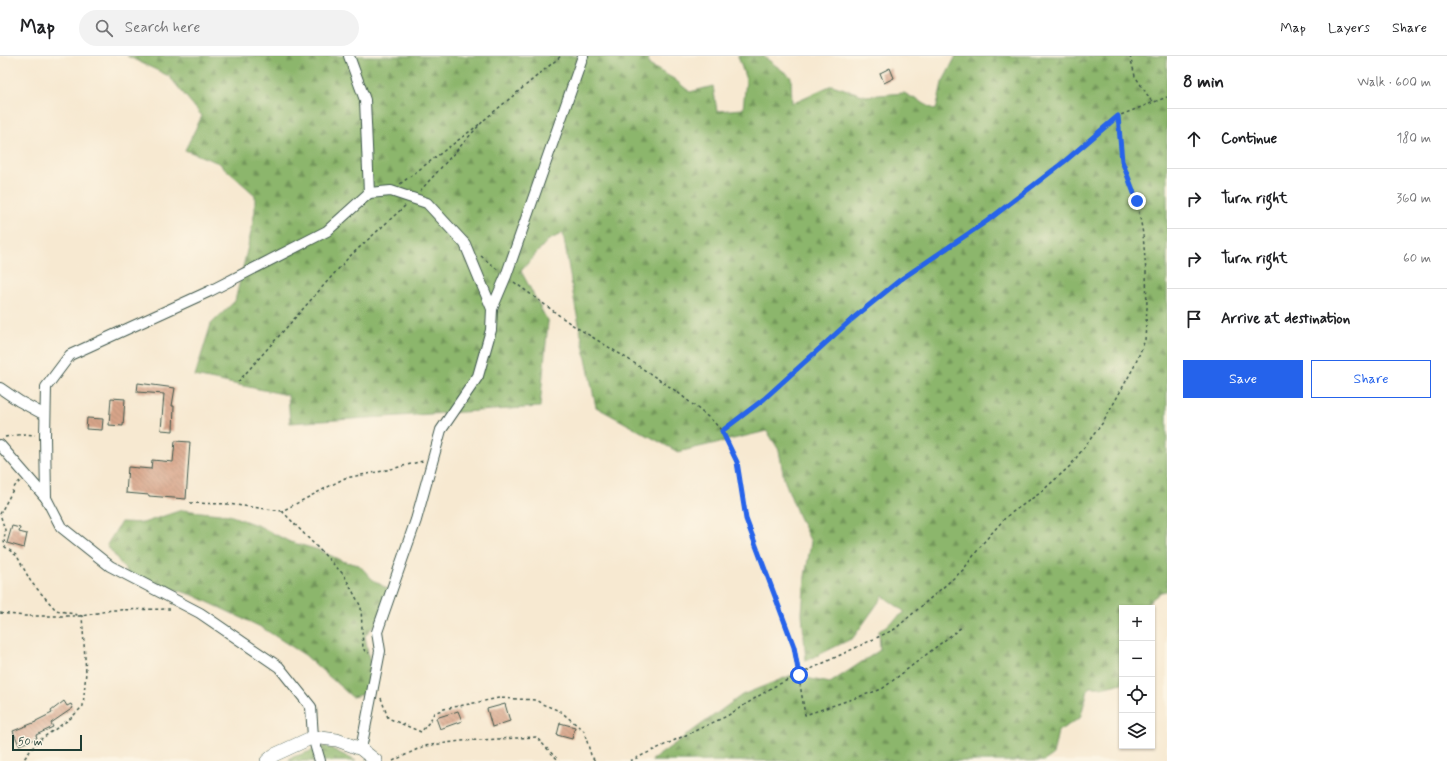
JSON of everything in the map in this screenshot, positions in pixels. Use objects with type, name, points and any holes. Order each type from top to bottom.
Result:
[{"type":"main road","points":[[267,761],[274,755],[313,737],[337,740],[361,749],[376,761]]},
{"type":"street","points":[[349,56],[365,100],[369,193]]},
{"type":"street","points":[[361,749],[380,651],[377,632],[416,520],[441,430],[478,376],[491,330],[492,309],[506,276],[583,56]]},
{"type":"street","points":[[46,498],[46,387],[70,355],[210,291],[327,231],[369,193],[391,191],[427,203],[465,244],[492,309]]},
{"type":"street","points":[[0,388],[19,401],[45,415]]},
{"type":"street","points":[[0,444],[46,498],[61,527],[110,566],[200,613],[279,667],[311,708],[313,737],[320,761]]},
{"type":"path","points":[[391,191],[484,120],[561,56]]},
{"type":"path","points":[[1130,56],[1135,76],[1152,103]]},
{"type":"path","points":[[722,431],[764,399],[851,320],[900,280],[987,221],[1065,161],[1118,116],[1167,97]]},
{"type":"path","points":[[630,761],[727,716],[773,687],[895,629],[963,570],[983,543],[1007,516],[1040,493],[1070,466],[1104,421],[1135,365],[1145,340],[1147,308],[1143,234],[1137,201],[1122,161],[1118,116]]},
{"type":"path","points":[[238,382],[349,257],[413,198],[484,120]]},
{"type":"path","points":[[465,244],[571,324],[676,390],[713,421],[722,431],[737,462],[746,519],[794,647],[805,715],[882,689],[963,626]]},
{"type":"path","points":[[0,437],[24,434],[45,436]]},
{"type":"path","points":[[190,502],[228,504],[282,511],[345,478],[383,471],[434,458]]},
{"type":"path","points":[[26,474],[15,486],[0,514],[5,530],[4,546],[17,556],[30,582],[56,610],[82,616]]},
{"type":"path","points":[[282,511],[344,575],[361,607],[363,649],[378,660]]},
{"type":"path","points":[[0,613],[24,616],[82,616],[112,610],[170,609]]},
{"type":"path","points":[[25,761],[24,759],[37,742],[71,718],[84,706],[86,672],[82,616]]},
{"type":"path","points":[[381,694],[381,700],[388,718],[421,732],[430,721],[434,713],[444,709],[499,698],[536,700],[560,711],[584,731],[591,755],[595,761]]},
{"type":"path","points":[[393,761],[424,746],[462,741],[536,737],[559,761]]},
{"type":"green space","points":[[127,56],[648,56],[649,65],[674,79],[690,92],[713,86],[717,111],[743,109],[746,80],[738,56],[763,56],[791,77],[792,103],[832,85],[866,96],[904,93],[936,110],[942,83],[956,56],[1167,56],[1167,591],[1161,592],[1145,605],[1119,605],[1119,684],[1105,687],[1089,687],[1080,718],[1058,731],[1053,755],[1044,761],[651,761],[742,695],[792,675],[830,683],[880,650],[879,631],[905,612],[883,596],[853,638],[806,661],[802,613],[805,577],[811,542],[798,515],[784,479],[779,450],[767,431],[678,452],[596,407],[575,305],[563,233],[547,241],[521,271],[548,322],[540,407],[290,423],[288,395],[195,376],[211,324],[235,301],[255,211],[255,195],[219,163],[185,150],[202,116],[169,76]]},
{"type":"green space","points":[[182,510],[229,515],[259,526],[290,542],[319,550],[342,561],[359,565],[372,579],[389,590],[377,622],[365,636],[371,670],[369,693],[352,697],[305,655],[261,627],[193,595],[129,575],[107,545],[121,522],[143,523]]},
{"type":"green space","points":[[326,746],[356,761],[288,761],[293,757]]},
{"type":"building","points":[[890,68],[894,78],[884,83],[880,73]]},
{"type":"building","points":[[138,383],[175,388],[172,406],[174,406],[173,431],[161,430],[164,394],[137,392]]},
{"type":"building","points":[[111,398],[125,399],[123,426],[109,425]]},
{"type":"building","points":[[87,418],[103,419],[102,430],[86,429]]},
{"type":"building","points":[[175,441],[190,442],[186,499],[126,493],[128,467],[151,469],[152,460],[173,462]]},
{"type":"building","points":[[12,526],[20,528],[19,532],[27,534],[24,548],[7,543]]},
{"type":"building","points":[[64,701],[67,706],[71,704],[73,708],[51,723],[53,727],[36,735],[37,738],[19,745],[13,731],[36,722],[52,713],[51,711]]},
{"type":"building","points":[[505,704],[510,721],[492,727],[487,709]]},
{"type":"building","points":[[458,711],[462,721],[440,729],[436,718]]},
{"type":"building","points":[[560,723],[575,727],[572,739],[557,735]]},
{"type":"route","points":[[799,675],[794,647],[746,519],[737,462],[722,431],[764,399],[851,320],[900,280],[987,221],[1065,161],[1118,116],[1122,161],[1137,201]]}]
